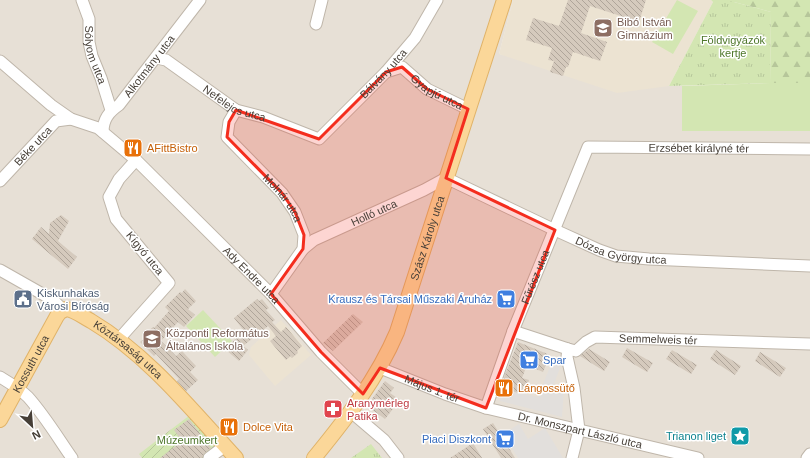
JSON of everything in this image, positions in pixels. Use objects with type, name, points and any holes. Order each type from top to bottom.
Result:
[{"type":"main road","name":"Szász Károly utca","points":[[314,458],[363,394],[380,368],[397,332],[504,0]]},
{"type":"main road","name":"Köztársaság utca","points":[[63,310],[66,309],[73,311],[120,339],[132,349],[165,381],[236,458]]},
{"type":"main road","name":"Kossuth utca","points":[[0,420],[57,316],[63,310]]},
{"type":"street","name":"Sólyom utca","points":[[82,0],[89,19],[89,42],[92,56],[111,110]]},
{"type":"street","name":"Alkotmány utca","points":[[100,130],[111,110],[119,105],[200,0]]},
{"type":"street","points":[[316,24],[322,0]]},
{"type":"street","name":"Bálvány utca","points":[[319,139],[386,72],[415,38],[437,0]]},
{"type":"street","name":"Nefelejcs utca","points":[[156,58],[166,60],[236,110],[263,116],[319,139]]},
{"type":"street","points":[[0,61],[51,105],[71,119],[100,130]]},
{"type":"street","name":"Gyapjú utca","points":[[386,72],[402,67],[428,89],[468,109]]},
{"type":"street","name":"Molnár utca","points":[[236,110],[229,122],[227,137],[282,193],[295,212],[304,235],[303,249]]},
{"type":"street","name":"Béke utca","points":[[0,181],[56,121],[71,119]]},
{"type":"street","name":"Ady Endre utca","points":[[100,130],[136,160],[271,294],[321,352],[363,394]]},
{"type":"street","name":"Erzsébet királyné tér","points":[[588,147],[810,149]]},
{"type":"street","name":"Fűrész utca","points":[[486,408],[513,331],[588,147]]},
{"type":"street","name":"Kígyó utca","points":[[120,339],[169,283],[116,219],[109,197],[120,179],[136,160]]},
{"type":"street","name":"Dózsa György utca","points":[[446,178],[555,230],[616,256],[649,259],[810,266]]},
{"type":"street","name":"Holló utca","points":[[303,249],[314,240],[424,190],[446,178]]},
{"type":"street","points":[[271,294],[303,249]]},
{"type":"street","name":"Köztársaság utca","points":[[0,270],[53,300],[63,310]]},
{"type":"street","points":[[513,331],[568,350],[567,357],[574,388],[579,430],[572,458]]},
{"type":"street","name":"Semmelweis tér","points":[[568,350],[576,351],[586,342],[596,337],[810,344]]},
{"type":"street","name":"Május 1. tér","points":[[380,368],[445,394],[486,408]]},
{"type":"street","points":[[0,378],[17,388],[28,397],[72,458]]},
{"type":"street","name":"Dr. Monszpart László utca","points":[[486,408],[698,458]]},
{"type":"street","points":[[350,411],[384,440],[398,458]]},
{"type":"street","points":[[209,458],[225,446]]},
{"type":"street","points":[[807,458],[810,454]]},
{"type":"highlighted area","points":[[402,67],[427,89],[468,109],[446,178],[555,230],[486,408],[380,368],[363,394],[321,352],[271,294],[303,249],[304,235],[295,212],[282,193],[227,137],[229,122],[236,110],[319,139],[386,72]]},
{"type":"shaded area","points":[[0,0],[513,0],[499,54],[669,86],[682,86],[682,131],[810,131],[810,458],[0,458]]},
{"type":"shaded area","name":"Bibó István Gimnázium","points":[[513,0],[711,0],[713,2],[669,86],[617,93],[499,54]]},
{"type":"shaded area","points":[[281,320],[311,355],[275,386],[249,355],[251,347]]},
{"type":"shaded area","points":[[553,359],[562,362],[553,387],[564,389],[562,417],[500,401],[502,390],[538,397]]},
{"type":"shaded area","points":[[519,424],[528,439],[545,428],[563,458],[518,458],[503,434]]},
{"type":"green space","points":[[677,0],[698,11],[673,54],[652,42]]},
{"type":"green space","points":[[711,0],[810,0],[810,83],[770,83],[771,12],[734,2],[713,2]]},
{"type":"green space","name":"Földvigyázók kertje","points":[[713,2],[734,2],[771,12],[770,83],[669,86]]},
{"type":"green space","points":[[810,83],[810,131],[682,131],[682,86]]},
{"type":"green space","points":[[203,310],[232,341],[215,357],[186,326]]},
{"type":"green space","name":"Múzeumkert","points":[[190,415],[219,447],[205,458],[142,458],[139,454]]},
{"type":"green space","points":[[371,444],[382,458],[351,458]]},
{"type":"building","points":[[568,0],[646,0],[639,22],[590,6],[581,33],[607,42],[600,61],[573,52],[563,76],[550,72],[554,61],[548,60],[552,48],[526,40],[533,18],[559,26]]},
{"type":"building","points":[[61,215],[69,221],[58,241],[77,257],[68,269],[32,239],[41,227],[49,234],[50,223]]},
{"type":"building","points":[[185,289],[196,301],[188,309],[195,315],[184,327],[178,322],[161,341],[176,356],[182,351],[196,366],[190,372],[198,380],[186,391],[177,381],[179,379],[156,354],[154,356],[140,342],[149,334],[147,332],[153,327],[154,328],[169,311],[165,307]]},
{"type":"building","points":[[257,299],[259,301],[262,299],[269,308],[266,310],[275,320],[272,322],[281,332],[286,327],[302,346],[297,351],[298,353],[292,358],[291,356],[286,360],[270,341],[276,336],[268,326],[243,346],[248,350],[239,361],[226,350],[244,331],[234,318]]},
{"type":"building","points":[[353,314],[363,322],[333,351],[323,343]]},
{"type":"building","name":"Spar","points":[[518,342],[550,355],[543,372],[527,365],[522,378],[529,380],[527,389],[518,393],[509,390],[512,383],[503,380]]},
{"type":"building","points":[[627,348],[653,363],[647,372],[622,357]]},
{"type":"building","points":[[589,349],[610,362],[604,371],[580,356]]},
{"type":"building","points":[[672,350],[697,365],[691,374],[666,359]]},
{"type":"building","points":[[716,350],[741,366],[735,375],[710,359]]},
{"type":"building","points":[[760,352],[786,368],[780,377],[755,361]]},
{"type":"building","points":[[385,381],[394,388],[390,393],[400,400],[385,419],[367,406]]},
{"type":"building","points":[[189,419],[211,448],[202,458],[160,458],[182,441],[174,430]]},
{"type":"building","points":[[493,423],[515,458],[501,458],[483,429]]},
{"type":"building","points":[[473,443],[482,458],[450,458]]},
{"type":"place","name":"Bibó István Gimnázium","points":[[603,28]]},
{"type":"place","name":"AFittBistro","points":[[133,148]]},
{"type":"place","name":"Kiskunhakas Városi Bíróság","points":[[23,299]]},
{"type":"place","name":"Krausz és Társai Műszaki Áruház","points":[[506,299]]},
{"type":"place","name":"Központi Református Általános Iskola","points":[[152,339]]},
{"type":"place","name":"Spar","points":[[529,360]]},
{"type":"place","name":"Lángossütő","points":[[504,388]]},
{"type":"place","name":"Aranymérleg Patika","points":[[333,409]]},
{"type":"place","name":"Dolce Vita","points":[[229,427]]},
{"type":"place","name":"Trianon liget","points":[[740,436]]},
{"type":"place","name":"Piaci Diszkont","points":[[505,439]]}]
